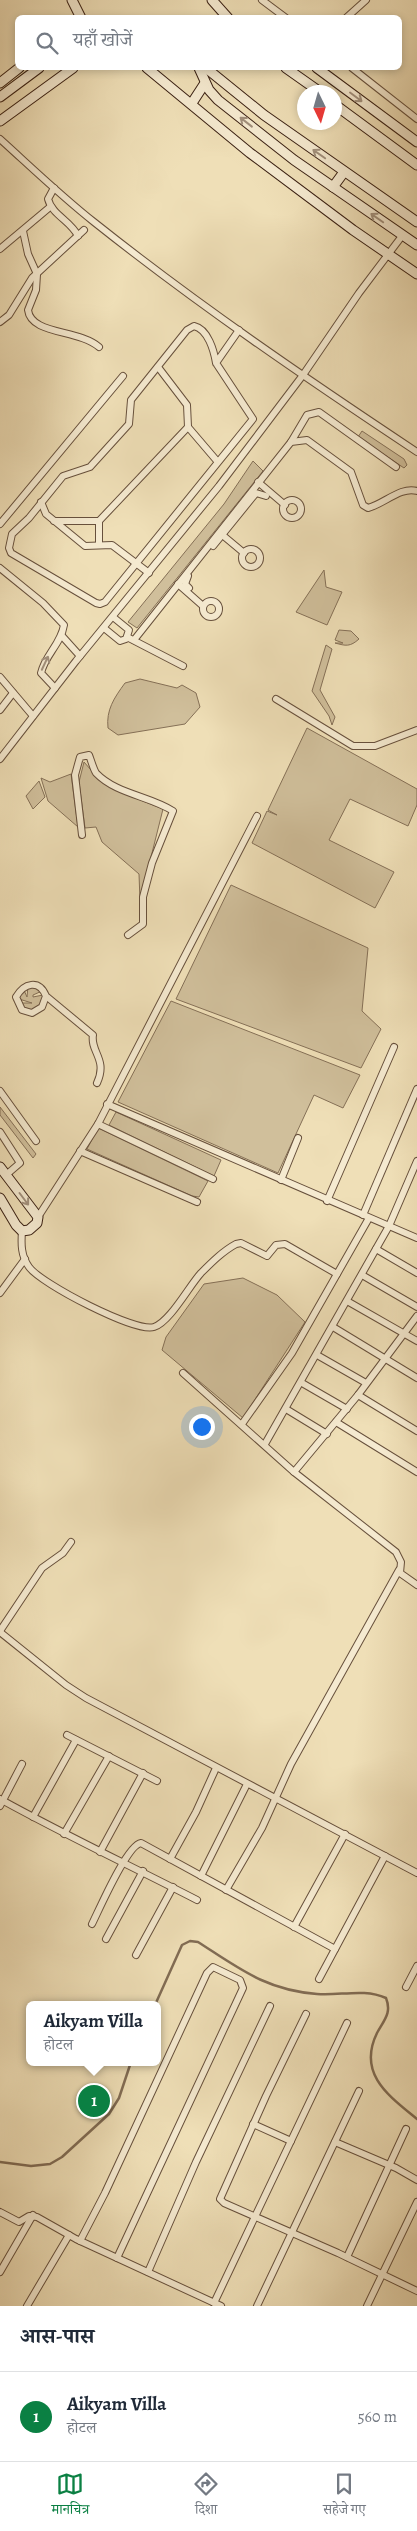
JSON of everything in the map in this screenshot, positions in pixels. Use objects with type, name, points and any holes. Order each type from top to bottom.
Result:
[{"type":"street","points":[[69,0],[78,15]]},
{"type":"street","points":[[212,0],[225,15]]},
{"type":"street","points":[[262,0],[282,15]]},
{"type":"street","points":[[349,15],[366,0]]},
{"type":"street","points":[[0,83],[16,70]]},
{"type":"street","points":[[0,97],[36,70]]},
{"type":"street","points":[[0,121],[70,70]]},
{"type":"street","points":[[150,70],[192,103],[250,153],[417,274]]},
{"type":"street","points":[[200,70],[205,83],[218,100],[333,187],[417,245]]},
{"type":"street","points":[[208,70],[264,116],[417,222]]},
{"type":"street","points":[[289,70],[310,85]]},
{"type":"street","points":[[320,70],[417,142]]},
{"type":"street","points":[[355,70],[417,119]]},
{"type":"street","points":[[192,103],[205,83]]},
{"type":"street","points":[[342,110],[417,165]]},
{"type":"street","points":[[0,139],[93,221],[239,330],[417,452]]},
{"type":"street","points":[[333,187],[344,172]]},
{"type":"street","points":[[54,188],[48,199],[50,207],[72,226],[78,236]]},
{"type":"street","points":[[0,248],[50,207]]},
{"type":"street","points":[[0,322],[9,315],[37,274],[84,230]]},
{"type":"street","points":[[23,231],[28,254],[37,274],[36,290],[28,310],[33,323],[41,328],[75,334],[92,341],[99,347]]},
{"type":"street","points":[[0,759],[80,656],[219,486],[303,375],[402,236]]},
{"type":"street","points":[[194,326],[204,332],[214,352],[216,364],[253,418],[106,602],[100,604],[11,554],[9,548],[12,534],[63,476],[90,468],[129,424],[131,400],[158,367],[187,330],[194,326]]},
{"type":"street","points":[[216,364],[239,330]]},
{"type":"street","points":[[158,367],[187,405],[188,427],[217,461]]},
{"type":"street","points":[[0,524],[123,376]]},
{"type":"street","points":[[189,588],[185,580],[258,482],[291,442],[307,415],[319,412],[396,467]]},
{"type":"street","points":[[99,544],[100,520],[188,427]]},
{"type":"street","points":[[291,442],[307,440],[346,467],[351,472],[363,505],[368,508],[410,489],[417,491]]},
{"type":"street","points":[[258,482],[285,505]]},
{"type":"street","points":[[134,640],[178,584],[256,493],[266,496]]},
{"type":"street","points":[[41,502],[46,514],[85,546],[112,545],[137,562],[149,573]]},
{"type":"street","points":[[54,521],[100,520]]},
{"type":"street","points":[[220,534],[244,553]]},
{"type":"street","points":[[0,568],[64,625],[62,636],[43,662],[40,673],[55,688]]},
{"type":"street","points":[[178,584],[203,606]]},
{"type":"street","points":[[113,617],[128,628],[127,637]]},
{"type":"street","points":[[104,628],[120,640],[127,637],[183,666]]},
{"type":"street","points":[[62,636],[80,656]]},
{"type":"street","points":[[1,679],[32,716]]},
{"type":"street","points":[[0,710],[13,693]]},
{"type":"street","points":[[276,699],[353,746],[375,746],[417,730]]},
{"type":"street","points":[[82,835],[75,775],[80,757],[88,754],[96,772],[116,786],[124,791],[161,804],[173,811],[152,863],[145,889],[143,924],[128,935]]},
{"type":"street","points":[[22,1231],[29,1230],[38,1223],[38,1217],[98,1124],[257,816]]},
{"type":"street","points":[[46,996],[42,1007],[32,1013],[22,1010],[16,997],[20,990],[28,984],[37,984],[43,989],[46,996],[93,1035],[92,1041],[102,1068],[97,1083]]},
{"type":"street","points":[[328,1201],[394,1047]]},
{"type":"street","points":[[242,1424],[292,1353],[337,1274],[366,1217],[417,1090]]},
{"type":"street","points":[[0,1091],[36,1141]]},
{"type":"street","points":[[107,1104],[417,1238]]},
{"type":"street","points":[[98,1124],[213,1179]]},
{"type":"street","points":[[0,1132],[20,1162],[6,1176]]},
{"type":"street","points":[[280,1180],[298,1138]]},
{"type":"street","points":[[80,1151],[197,1202]]},
{"type":"street","points":[[265,1444],[302,1383],[389,1226],[417,1161]]},
{"type":"street","points":[[0,1167],[38,1217]]},
{"type":"street","points":[[0,1198],[16,1225],[22,1231],[21,1246],[29,1267],[56,1288],[100,1310],[145,1328],[160,1324],[201,1274],[236,1244],[241,1243],[267,1256],[276,1245],[285,1244],[337,1274]]},
{"type":"street","points":[[376,1249],[417,1273]]},
{"type":"street","points":[[0,1293],[25,1259]]},
{"type":"street","points":[[362,1275],[417,1307]]},
{"type":"street","points":[[347,1301],[417,1341]]},
{"type":"street","points":[[294,1472],[358,1395],[383,1359],[417,1316]]},
{"type":"street","points":[[333,1327],[417,1378]]},
{"type":"street","points":[[317,1356],[366,1383]]},
{"type":"street","points":[[183,1373],[265,1444],[294,1472],[396,1552],[401,1562],[399,1570],[291,1764],[252,1850],[226,1890]]},
{"type":"street","points":[[302,1383],[346,1409]]},
{"type":"street","points":[[358,1395],[417,1431]]},
{"type":"street","points":[[286,1409],[327,1434]]},
{"type":"street","points":[[336,1422],[417,1472]]},
{"type":"street","points":[[71,1542],[64,1553],[42,1568],[0,1631],[66,1685],[86,1698],[417,1873]]},
{"type":"street","points":[[399,1570],[417,1586]]},
{"type":"street","points":[[67,1735],[157,1780]]},
{"type":"street","points":[[33,1817],[76,1740]]},
{"type":"street","points":[[64,1834],[108,1756]]},
{"type":"street","points":[[22,1764],[1,1802],[100,1852],[143,1871],[197,1900]]},
{"type":"street","points":[[170,1859],[196,1812],[216,1768]]},
{"type":"street","points":[[100,1852],[143,1773]]},
{"type":"street","points":[[201,1876],[246,1784]]},
{"type":"street","points":[[294,1927],[345,1834]]},
{"type":"street","points":[[92,1924],[124,1862],[138,1843],[335,1949]]},
{"type":"street","points":[[319,1979],[385,1856]]},
{"type":"street","points":[[106,1939],[143,1871]]},
{"type":"street","points":[[136,1955],[172,1887]]},
{"type":"street","points":[[406,1987],[417,1966]]},
{"type":"street","points":[[80,2241],[105,2193],[208,1973],[213,1967],[219,1968],[240,1980],[243,1988],[117,2258]]},
{"type":"street","points":[[148,2272],[196,2162],[270,2006]]},
{"type":"street","points":[[306,2014],[253,2124],[220,2199],[224,2203],[347,2257],[417,2291]]},
{"type":"street","points":[[214,2302],[347,2022]]},
{"type":"street","points":[[257,2306],[359,2091]]},
{"type":"street","points":[[253,2124],[291,2141]]},
{"type":"street","points":[[347,2257],[406,2129]]},
{"type":"street","points":[[335,2142],[390,2165],[417,2180]]},
{"type":"street","points":[[368,2306],[417,2202]]},
{"type":"street","points":[[0,2212],[19,2222],[33,2215]]},
{"type":"street","points":[[33,2215],[80,2241],[221,2306]]},
{"type":"street","points":[[0,2272],[33,2215]]},
{"type":"street","points":[[27,2306],[69,2235]]},
{"type":"shaded area","points":[[362,431],[404,459],[407,465],[404,468],[358,437]]},
{"type":"shaded area","points":[[253,461],[263,471],[137,628],[128,622],[224,504]]},
{"type":"shaded area","points":[[324,570],[326,587],[342,592],[327,625],[296,612]]},
{"type":"shaded area","points":[[339,630],[351,631],[359,639],[348,645],[335,643],[343,643],[335,640]]},
{"type":"shaded area","points":[[326,645],[332,649],[320,690],[335,717],[332,725],[329,716],[312,691]]},
{"type":"shaded area","points":[[140,679],[177,688],[182,685],[196,693],[200,707],[185,724],[118,735],[108,728],[108,715],[112,704],[125,683]]},
{"type":"shaded area","points":[[307,728],[417,789],[417,805],[408,826],[350,799],[329,840],[394,872],[375,908],[252,843],[267,811],[277,815],[268,810]]},
{"type":"shaded area","points":[[84,762],[98,778],[123,793],[163,809],[140,901],[139,874],[102,842],[96,827],[85,828],[79,782]]},
{"type":"shaded area","points":[[71,774],[78,827],[48,801],[41,778],[50,782]]},
{"type":"shaded area","points":[[39,781],[45,797],[33,809],[26,796]]},
{"type":"shaded area","points":[[231,885],[368,948],[362,1011],[381,1029],[361,1068],[176,999]]},
{"type":"shaded area","points":[[36,985],[42,991],[33,995],[33,997],[43,995],[44,1001],[34,1012],[23,1009],[18,1003],[32,1003],[19,999],[23,988],[27,997],[28,986]]},
{"type":"shaded area","points":[[171,1001],[360,1075],[343,1108],[314,1095],[278,1173],[118,1102]]},
{"type":"shaded area","points":[[0,1107],[36,1154],[33,1158],[0,1115]]},
{"type":"shaded area","points":[[116,1112],[221,1160],[214,1176],[109,1125]]},
{"type":"shaded area","points":[[98,1128],[208,1181],[199,1197],[192,1196],[87,1149]]},
{"type":"shaded area","points":[[243,1278],[277,1295],[305,1322],[243,1418],[162,1350],[166,1337],[204,1284]]},
{"type":"waterway","points":[[157,2001],[182,1945],[190,1941],[198,1942],[254,1977],[283,1988],[317,1994],[369,1993],[386,1998],[388,2012],[377,2033],[372,2048],[373,2072],[379,2083],[396,2102],[417,2119]]},
{"type":"waterway","points":[[0,2162],[31,2166],[50,2164],[62,2157],[109,2114],[119,2098],[130,2066]]},
{"type":"place","name":"Aikyam Villa","points":[[94,2101]]}]
